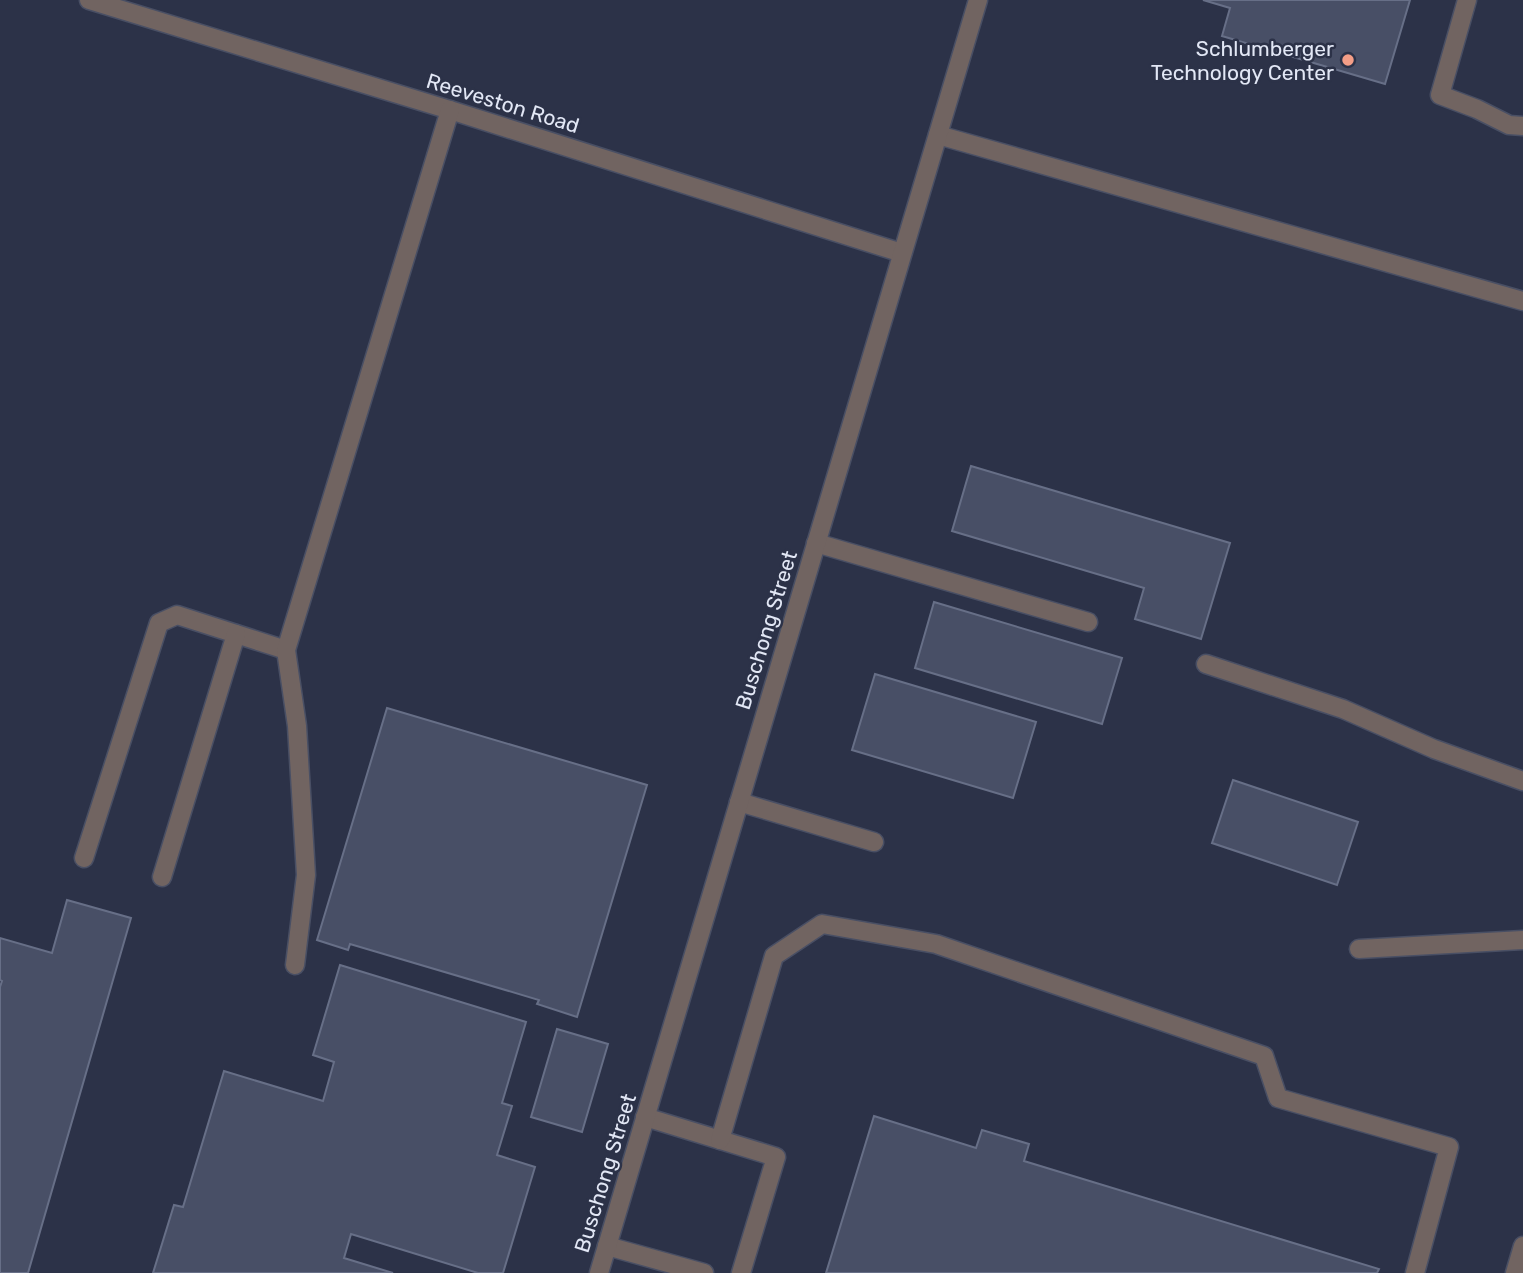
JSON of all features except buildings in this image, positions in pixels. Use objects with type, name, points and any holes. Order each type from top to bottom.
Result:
[{"type":"street","name":"Reeveston Road","points":[[89,0],[450,110],[902,253]]},
{"type":"street","name":"Buschong Street","points":[[599,1273],[978,0]]},
{"type":"street","points":[[1467,0],[1440,95],[1509,125],[1523,126]]},
{"type":"street","points":[[295,965],[306,875],[297,726],[286,650],[450,110]]},
{"type":"street","points":[[937,135],[1523,301]]},
{"type":"street","points":[[816,544],[1088,622]]},
{"type":"street","points":[[84,858],[159,623],[177,615],[286,650]]},
{"type":"street","points":[[162,877],[236,634]]},
{"type":"street","points":[[1206,664],[1343,709],[1434,750],[1523,782]]},
{"type":"street","points":[[739,802],[874,842]]},
{"type":"street","points":[[720,1140],[774,956],[822,924],[936,944],[1264,1056],[1278,1097],[1449,1147],[1415,1273]]},
{"type":"street","points":[[1359,949],[1523,940]]},
{"type":"street","points":[[645,1117],[776,1157],[741,1273]]},
{"type":"street","points":[[607,1245],[704,1273]]},
{"type":"street","points":[[1515,1273],[1523,1246]]},
{"type":"place","name":"Schlumberger Technology Center","points":[[1348,60]]}]
